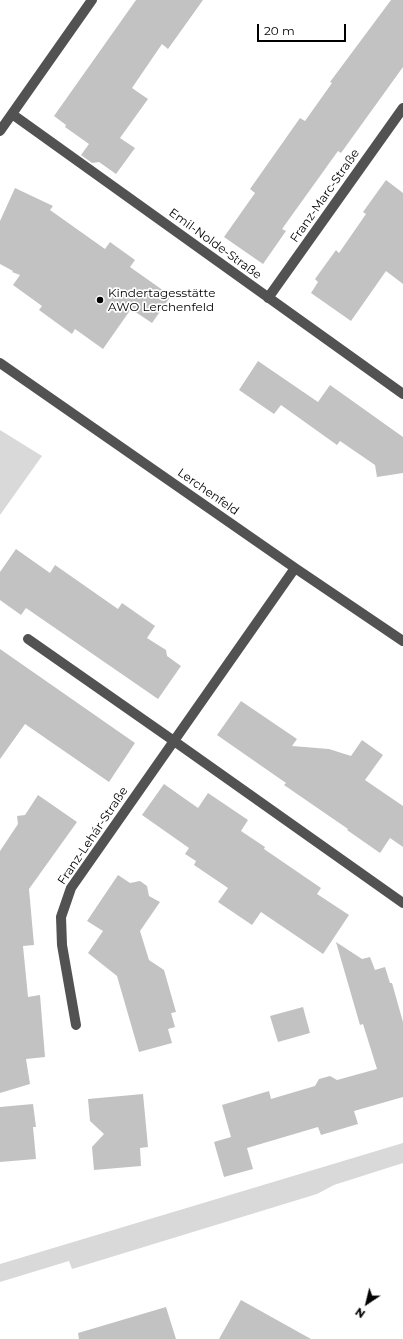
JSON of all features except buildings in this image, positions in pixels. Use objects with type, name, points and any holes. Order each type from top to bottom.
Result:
[{"type":"street","points":[[0,131],[92,0]]},
{"type":"street","name":"Franz-Marc-Straße","points":[[268,298],[403,108]]},
{"type":"street","name":"Emil-Nolde-Straße","points":[[12,114],[403,394]]},
{"type":"street","name":"Lerchenfeld","points":[[0,363],[295,568],[403,641]]},
{"type":"street","name":"Franz-Lehár-Straße","points":[[76,1026],[62,945],[61,917],[71,888],[295,568]]},
{"type":"street","points":[[28,639],[403,903]]},
{"type":"shaded area","points":[[0,430],[42,456],[0,515]]},
{"type":"shaded area","points":[[403,1143],[403,1163],[334,1185],[317,1194],[72,1269],[69,1261],[0,1282],[0,1264]]},
{"type":"place","name":"Kindertagesstätte AWO Lerchenfeld","points":[[100,300]]}]
